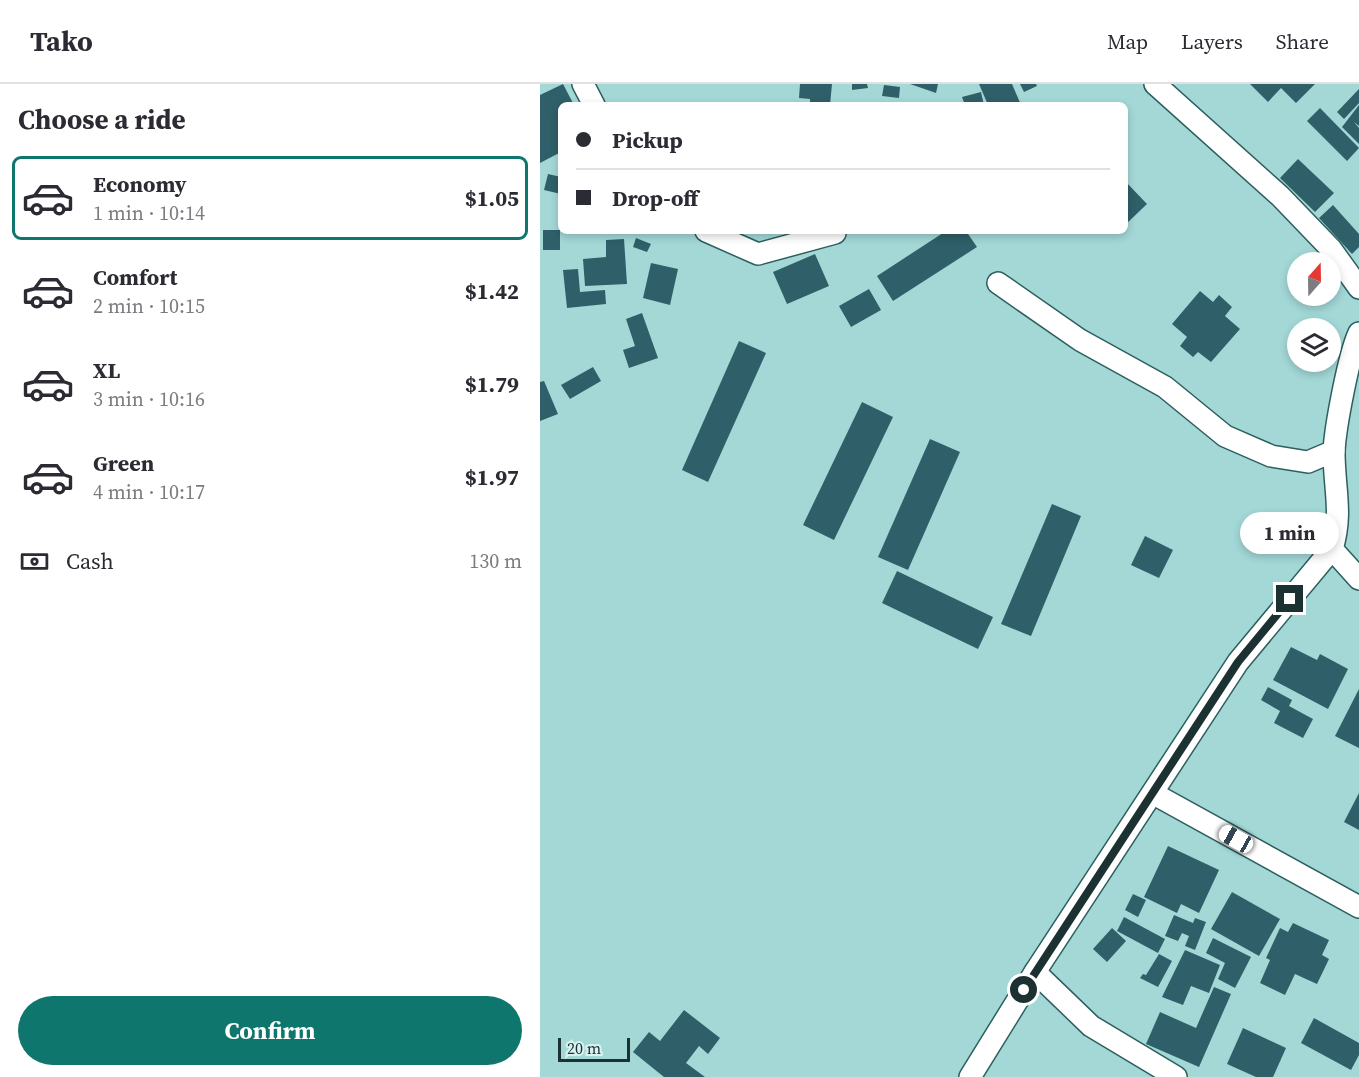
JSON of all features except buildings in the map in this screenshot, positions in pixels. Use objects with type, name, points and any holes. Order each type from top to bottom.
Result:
[{"type":"street","points":[[584,84],[593,102]]},
{"type":"street","points":[[1155,84],[1280,196],[1330,249],[1359,288]]},
{"type":"street","points":[[713,234],[758,254],[831,234]]},
{"type":"street","points":[[998,283],[1080,340],[1165,387],[1225,436],[1271,456],[1308,462],[1334,451]]},
{"type":"street","points":[[970,1077],[1035,972],[1154,794],[1238,662],[1332,549],[1339,528],[1334,451],[1354,374],[1359,333]]},
{"type":"street","points":[[1332,549],[1359,579]]},
{"type":"street","points":[[1154,794],[1359,907]]},
{"type":"street","points":[[1035,972],[1091,1026],[1176,1077]]},
{"type":"route","points":[[1024,990],[1238,662],[1290,599]]}]
